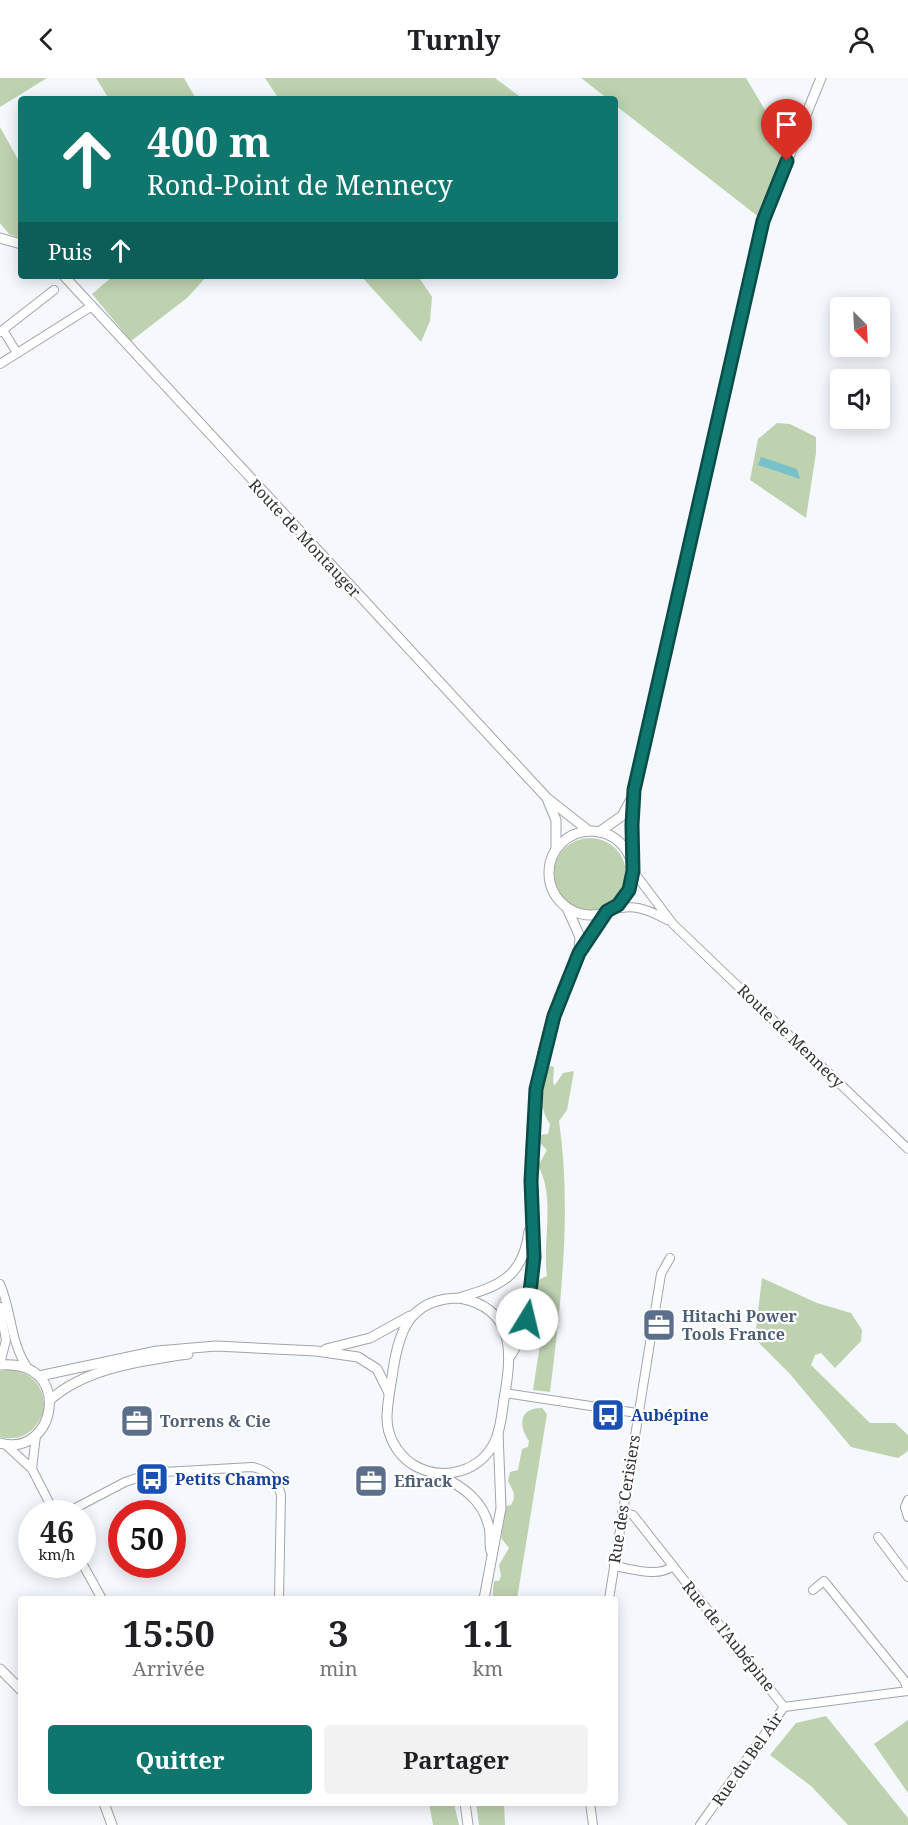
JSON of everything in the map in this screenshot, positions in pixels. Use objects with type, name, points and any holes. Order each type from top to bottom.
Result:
[{"type":"main road","points":[[565,906],[590,915],[608,911],[618,905],[629,890],[632,868],[634,790],[763,221],[821,78]]},
{"type":"main road","points":[[0,238],[18,243]]},
{"type":"main road","name":"Route de Montauger","points":[[67,279],[547,798],[594,831]]},
{"type":"main road","points":[[579,953],[580,937],[575,922],[554,892],[549,875],[556,849],[574,834],[594,831],[622,816],[634,790]]},
{"type":"main road","name":"Route de Montauger","points":[[547,798],[555,820],[556,849]]},
{"type":"main road","points":[[594,831],[621,843],[632,868]]},
{"type":"main road","points":[[485,1596],[502,1498],[498,1433],[511,1355],[523,1330],[529,1310],[534,1257],[531,1221],[531,1132],[536,1089],[547,1038],[579,953],[608,911]]},
{"type":"main road","points":[[316,1351],[370,1338],[440,1299],[460,1298],[490,1289],[508,1278],[522,1259],[531,1221]]},
{"type":"main road","points":[[460,1298],[480,1305],[496,1316],[507,1334],[511,1355]]},
{"type":"main road","points":[[414,1313],[398,1341],[387,1421],[397,1449],[415,1466],[436,1473],[465,1489],[481,1507],[489,1527],[492,1555]]},
{"type":"main road","points":[[39,1376],[157,1351],[207,1347],[316,1351],[350,1355],[366,1360],[377,1369],[390,1395]]},
{"type":"main road","points":[[50,1400],[66,1387],[122,1367],[158,1358],[237,1349]]},
{"type":"main road","points":[[0,1365],[13,1364],[27,1367],[39,1376],[47,1387],[50,1400],[47,1420],[36,1435],[16,1444],[2,1443]]},
{"type":"main road","points":[[436,1473],[460,1472],[476,1464],[492,1446],[498,1433]]},
{"type":"main road","points":[[0,1669],[18,1687]]},
{"type":"main road","points":[[105,1806],[112,1825]]},
{"type":"main road","points":[[465,1806],[468,1825]]},
{"type":"street","points":[[17,353],[2,331],[54,290]]},
{"type":"street","points":[[0,364],[92,306]]},
{"type":"street","name":"Route de Mennecy","points":[[632,868],[673,924],[908,1149]]},
{"type":"street","name":"Route de Mennecy","points":[[608,911],[625,906],[644,908],[673,924]]},
{"type":"street","name":"Rue des Cerisiers","points":[[609,1596],[637,1413],[662,1274],[670,1258]]},
{"type":"street","points":[[0,1284],[8,1303],[15,1347],[27,1367]]},
{"type":"street","points":[[0,1307],[6,1340],[0,1365]]},
{"type":"street","points":[[505,1393],[637,1413]]},
{"type":"street","points":[[32,1469],[36,1435]]},
{"type":"street","points":[[2,1443],[32,1469],[48,1500]]},
{"type":"street","points":[[91,1500],[125,1482],[156,1473],[252,1467],[263,1470],[275,1480],[281,1495],[279,1596]]},
{"type":"street","points":[[908,1500],[905,1507],[908,1517]]},
{"type":"street","name":"Rue de l'Aubépine","points":[[622,1512],[633,1515],[784,1707]]},
{"type":"street","points":[[878,1537],[908,1577]]},
{"type":"street","name":"Rue de l'Aubépine","points":[[614,1566],[658,1573],[673,1566]]},
{"type":"street","points":[[90,1578],[100,1596]]},
{"type":"street","points":[[813,1590],[824,1581],[904,1680],[908,1691]]},
{"type":"street","name":"Rue du Bel Air","points":[[700,1825],[784,1707],[908,1691]]},
{"type":"street","points":[[590,1806],[592,1825]]},
{"type":"green space","points":[[0,78],[47,78],[0,107]]},
{"type":"green space","points":[[96,78],[184,78],[194,96],[107,96]]},
{"type":"green space","points":[[265,78],[495,78],[519,96],[277,96]]},
{"type":"green space","points":[[581,78],[746,78],[787,147],[760,218],[618,107],[618,96],[604,96]]},
{"type":"green space","points":[[0,127],[18,160],[18,237],[9,234],[0,223]]},
{"type":"green space","points":[[110,279],[204,279],[187,298],[131,341],[92,294]]},
{"type":"green space","points":[[364,279],[420,279],[432,297],[430,321],[421,342]]},
{"type":"green space","points":[[777,423],[790,424],[816,437],[816,453],[806,518],[750,480],[758,439]]},
{"type":"green space","points":[[590,838],[610,844],[620,854],[626,874],[620,894],[610,904],[590,910],[570,904],[560,894],[554,874],[560,854],[570,844]]},
{"type":"green space","points":[[550,1066],[554,1067],[553,1083],[555,1085],[563,1073],[574,1071],[567,1110],[559,1121],[565,1188],[564,1256],[550,1392],[533,1390],[541,1338],[534,1324],[538,1280],[547,1276],[546,1191],[538,1166],[547,1150],[536,1139],[538,1135],[548,1134],[550,1124],[544,1112],[541,1095],[543,1078]]},
{"type":"green space","points":[[762,1278],[817,1303],[851,1313],[862,1330],[861,1341],[835,1368],[821,1353],[815,1355],[811,1365],[870,1423],[895,1423],[908,1435],[908,1451],[898,1458],[851,1447],[790,1374],[757,1341],[755,1337]]},
{"type":"green space","points":[[11,1369],[32,1378],[40,1388],[44,1403],[44,1411],[37,1424],[27,1433],[15,1438],[0,1437],[0,1371]]},
{"type":"green space","points":[[542,1408],[547,1414],[517,1596],[492,1596],[494,1581],[499,1581],[501,1576],[499,1565],[509,1548],[501,1538],[506,1506],[511,1505],[514,1498],[508,1481],[510,1472],[518,1470],[522,1449],[528,1447],[529,1441],[522,1424],[525,1414]]},
{"type":"green space","points":[[826,1716],[908,1818],[908,1825],[848,1825],[811,1786],[770,1755],[796,1723]]},
{"type":"green space","points":[[908,1720],[908,1793],[874,1744]]},
{"type":"green space","points":[[430,1806],[455,1806],[459,1825],[433,1825]]},
{"type":"green space","points":[[476,1806],[504,1806],[505,1825],[479,1825]]},
{"type":"water","points":[[761,457],[797,469],[800,479],[758,465]]},
{"type":"place","name":"Hitachi Power Tools France","points":[[659,1325]]},
{"type":"place","name":"Aubépine","points":[[608,1415]]},
{"type":"place","name":"Torrens & Cie","points":[[137,1421]]},
{"type":"place","name":"Petits Champs","points":[[152,1479]]},
{"type":"place","name":"Efirack","points":[[371,1481]]},
{"type":"route","points":[[527,1319],[534,1257],[531,1221],[531,1132],[536,1089],[547,1038],[579,953],[607,911],[618,905],[624,898],[632,881],[634,790],[759,248],[763,221],[787,161]]}]
